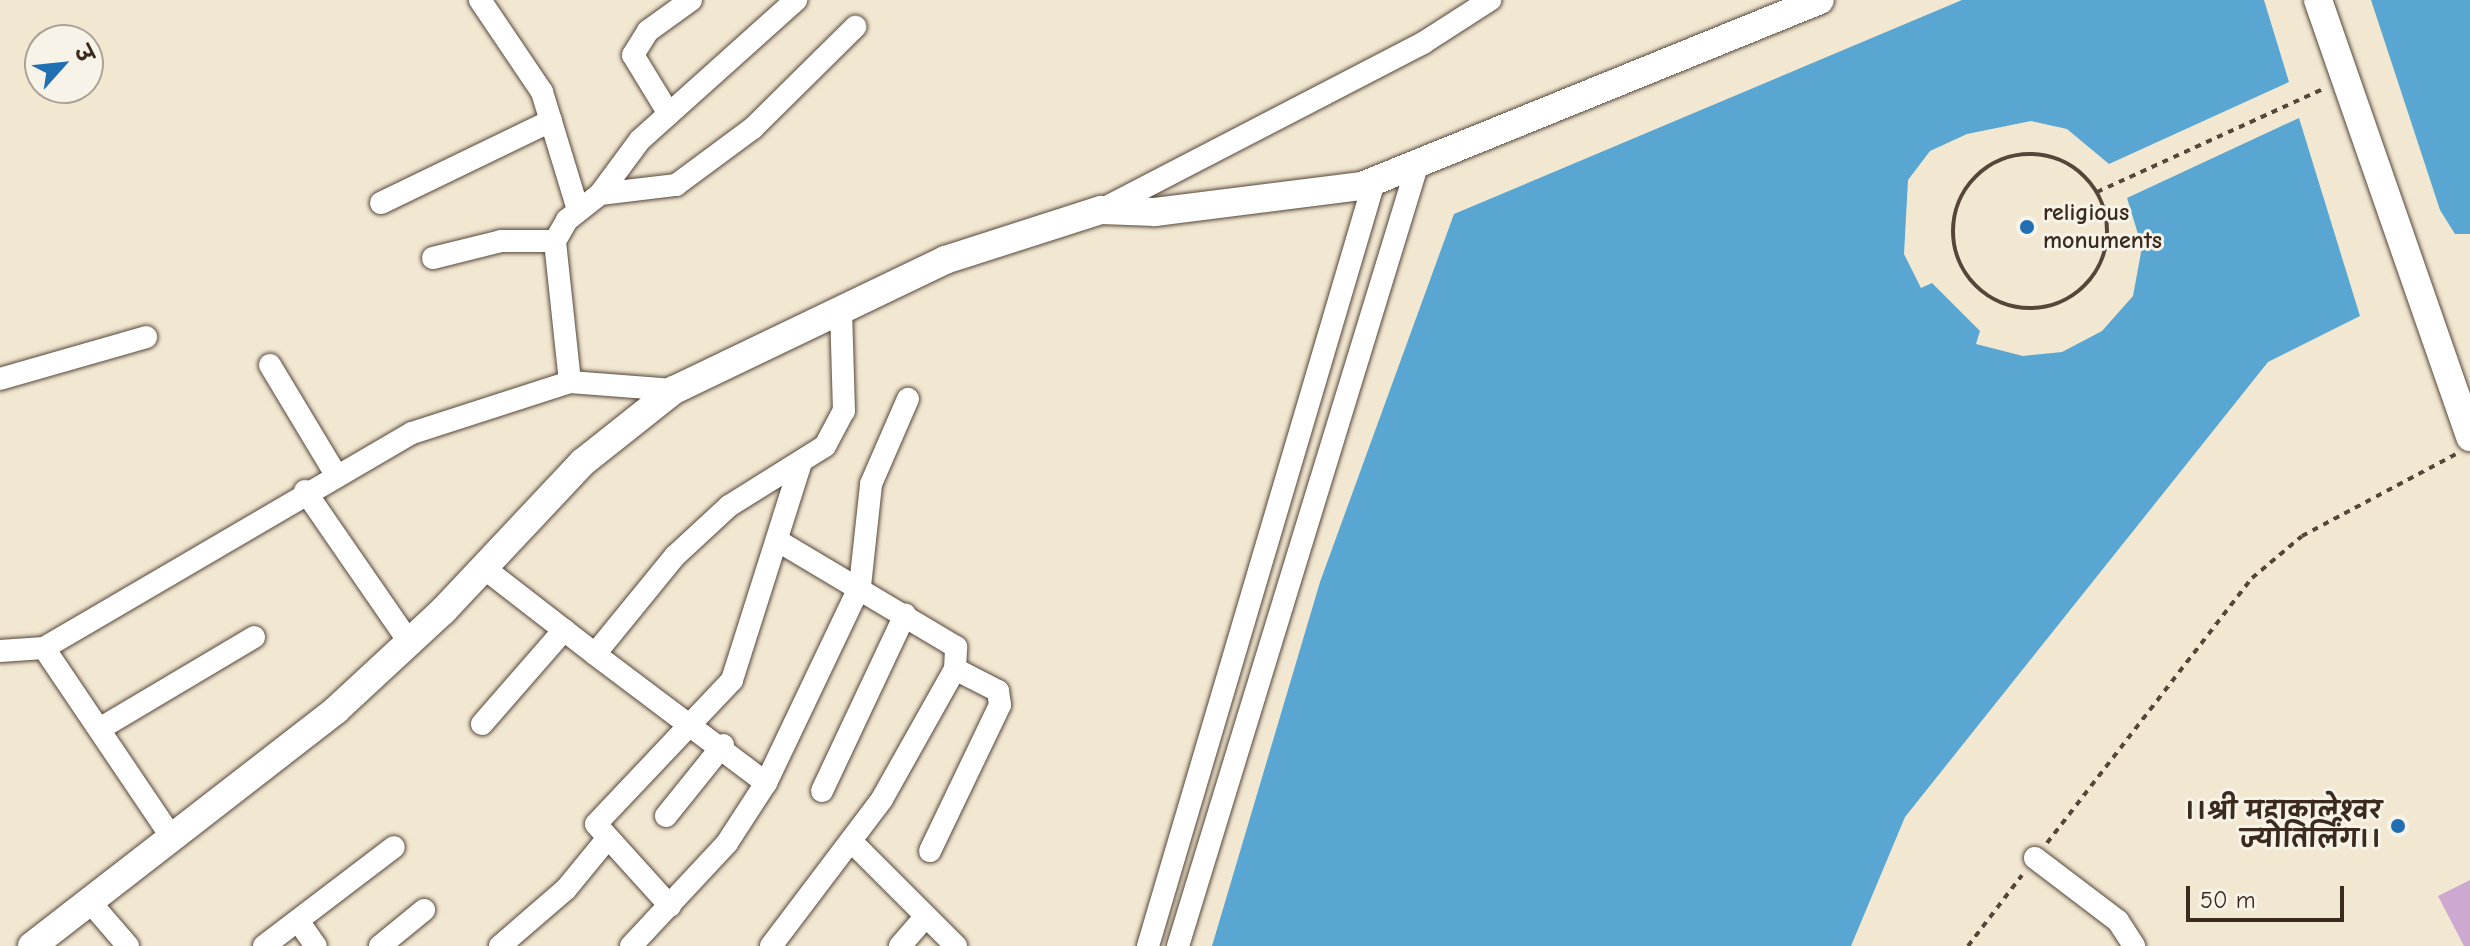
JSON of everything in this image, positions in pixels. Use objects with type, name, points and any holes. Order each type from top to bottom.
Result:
[{"type":"street","points":[[669,114],[633,55],[648,31],[691,0]]},
{"type":"street","points":[[570,382],[555,241],[578,210],[600,194],[669,114],[796,0]]},
{"type":"street","points":[[32,946],[336,710],[484,568],[583,462],[674,390],[945,260],[1101,210],[1423,43],[1490,0]]},
{"type":"street","points":[[1101,210],[1155,212],[1374,182],[1820,0]]},
{"type":"street","points":[[2318,0],[2470,437]]},
{"type":"street","points":[[485,1],[542,92],[578,210]]},
{"type":"street","points":[[600,194],[676,185],[753,128],[855,27]]},
{"type":"street","points":[[381,203],[551,121]]},
{"type":"street","points":[[1178,946],[1417,166]]},
{"type":"street","points":[[1148,946],[1374,182]]},
{"type":"street","points":[[433,258],[501,241],[555,241]]},
{"type":"street","points":[[595,654],[675,556],[729,506],[800,465],[825,446],[844,411],[841,310]]},
{"type":"street","points":[[0,379],[146,337]]},
{"type":"street","points":[[270,365],[336,475]]},
{"type":"street","points":[[0,651],[44,648],[305,491],[412,433],[570,382],[674,390]]},
{"type":"street","points":[[631,946],[727,843],[766,783],[860,586],[871,484],[908,399]]},
{"type":"street","points":[[670,906],[597,829],[598,819],[686,723],[716,698],[743,659],[800,465]]},
{"type":"street","points":[[305,491],[409,642]]},
{"type":"street","points":[[771,946],[852,842],[955,669],[956,647],[860,586],[778,541]]},
{"type":"street","points":[[484,568],[686,723],[723,745],[766,783]]},
{"type":"street","points":[[822,791],[905,615]]},
{"type":"street","points":[[482,724],[564,630]]},
{"type":"street","points":[[101,728],[254,637]]},
{"type":"street","points":[[44,648],[101,728],[172,838]]},
{"type":"street","points":[[930,851],[1000,705],[998,691],[955,669]]},
{"type":"street","points":[[666,816],[723,745]]},
{"type":"street","points":[[500,946],[566,889],[607,839]]},
{"type":"street","points":[[852,842],[956,946]]},
{"type":"street","points":[[264,946],[394,847]]},
{"type":"street","points":[[1177,849],[1205,861]]},
{"type":"street","points":[[2035,858],[2118,921],[2134,946]]},
{"type":"street","points":[[90,902],[128,946]]},
{"type":"street","points":[[380,946],[424,910]]},
{"type":"street","points":[[900,946],[925,917]]},
{"type":"street","points":[[299,922],[316,946]]},
{"type":"path","points":[[2097,192],[2345,79]]},
{"type":"path","points":[[2029,153],[2056,158],[2097,192],[2108,232],[2103,259],[2069,299],[2032,309],[2006,305],[1964,272],[1952,231],[1957,205],[1991,164],[2029,153]]},
{"type":"path","points":[[1968,946],[2252,578],[2302,536],[2470,452]]},
{"type":"water","points":[[1962,0],[2264,0],[2289,82],[2109,164],[2067,129],[2031,121],[1967,134],[1930,151],[1908,180],[1904,254],[1921,288],[1932,283],[1980,331],[1976,344],[2023,356],[2062,352],[2102,331],[2133,296],[2142,247],[2127,198],[2299,118],[2360,316],[2268,362],[1905,817],[1851,946],[1212,946],[1320,582],[1454,214]]},
{"type":"water","points":[[2371,0],[2470,0],[2470,234],[2455,234],[2440,210]]},
{"type":"building","points":[[2470,880],[2470,946],[2464,946],[2438,896]]},
{"type":"place","name":"religious monuments","points":[[2027,227]]},
{"type":"place","name":"।।श्री महाकालेश्वर ज्योतिर्लिंग।।","points":[[2398,826]]}]
